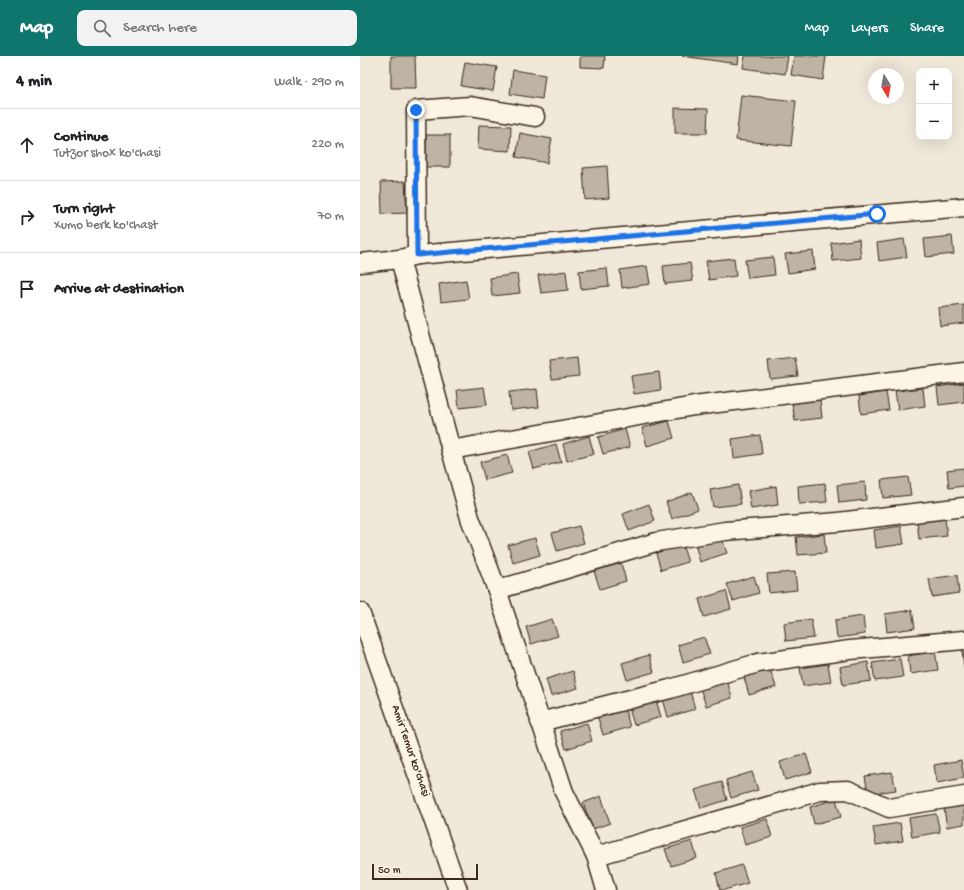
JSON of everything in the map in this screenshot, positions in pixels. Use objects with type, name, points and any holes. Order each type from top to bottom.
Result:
[{"type":"street","points":[[535,117],[470,106],[416,110],[409,257],[451,450],[470,518],[497,590],[564,792],[596,856],[606,890]]},
{"type":"street","points":[[360,263],[409,257],[964,207]]},
{"type":"street","points":[[451,450],[694,406],[964,372]]},
{"type":"street","points":[[497,590],[656,542],[725,531],[838,522],[964,507]]},
{"type":"street","name":"Amir Temur ko'chasi","points":[[360,612],[458,890]]},
{"type":"street","points":[[540,722],[670,689],[758,663],[850,650],[964,640]]},
{"type":"street","points":[[596,856],[820,791],[848,790],[889,808],[964,796]]},
{"type":"building","points":[[391,56],[415,56],[416,88],[391,88]]},
{"type":"building","points":[[580,56],[605,56],[604,68],[580,67]]},
{"type":"building","points":[[682,56],[739,56],[738,64]]},
{"type":"building","points":[[745,56],[788,56],[785,74],[743,68]]},
{"type":"building","points":[[794,56],[826,56],[823,80],[791,75]]},
{"type":"building","points":[[465,62],[497,67],[493,91],[461,86]]},
{"type":"building","points":[[513,70],[545,75],[542,99],[510,94]]},
{"type":"building","points":[[741,95],[796,101],[791,146],[736,140]]},
{"type":"building","points":[[675,108],[708,109],[707,133],[675,133]]},
{"type":"building","points":[[479,125],[511,126],[510,151],[478,149]]},
{"type":"building","points":[[520,133],[552,139],[547,163],[516,157]]},
{"type":"building","points":[[426,135],[450,135],[450,167],[426,167]]},
{"type":"building","points":[[607,166],[609,198],[585,200],[583,168]]},
{"type":"building","points":[[405,181],[407,213],[382,214],[381,182]]},
{"type":"building","points":[[952,236],[954,254],[926,257],[924,239]]},
{"type":"building","points":[[859,239],[861,258],[833,261],[831,243]]},
{"type":"building","points":[[904,239],[907,257],[879,261],[877,243]]},
{"type":"building","points":[[813,251],[815,269],[788,273],[785,254]]},
{"type":"building","points":[[773,257],[775,275],[748,278],[745,260]]},
{"type":"building","points":[[734,258],[736,276],[709,280],[706,261]]},
{"type":"building","points":[[690,263],[693,281],[665,284],[663,266]]},
{"type":"building","points":[[647,266],[650,284],[622,288],[620,270]]},
{"type":"building","points":[[607,268],[609,286],[581,289],[579,271]]},
{"type":"building","points":[[566,271],[568,290],[541,293],[538,275]]},
{"type":"building","points":[[517,274],[520,293],[492,296],[490,278]]},
{"type":"building","points":[[466,280],[469,299],[441,302],[439,284]]},
{"type":"building","points":[[964,305],[964,323],[940,326],[938,308]]},
{"type":"building","points":[[577,358],[579,376],[552,379],[549,361]]},
{"type":"building","points":[[795,358],[798,376],[770,379],[768,361]]},
{"type":"building","points":[[659,372],[661,390],[634,394],[631,376]]},
{"type":"building","points":[[964,383],[964,402],[939,405],[937,387]]},
{"type":"building","points":[[484,387],[487,405],[459,408],[457,390]]},
{"type":"building","points":[[923,388],[925,406],[898,410],[895,391]]},
{"type":"building","points":[[537,389],[539,407],[511,410],[509,392]]},
{"type":"building","points":[[886,392],[889,410],[861,414],[859,396]]},
{"type":"building","points":[[820,400],[822,418],[795,421],[792,403]]},
{"type":"building","points":[[669,421],[674,438],[647,446],[642,428]]},
{"type":"building","points":[[625,429],[630,447],[603,454],[598,437]]},
{"type":"building","points":[[760,435],[762,454],[734,458],[732,439]]},
{"type":"building","points":[[589,436],[594,454],[567,461],[563,444]]},
{"type":"building","points":[[556,444],[561,462],[534,469],[529,452]]},
{"type":"building","points":[[507,455],[512,473],[485,480],[480,462]]},
{"type":"building","points":[[964,468],[964,486],[949,488],[947,470]]},
{"type":"building","points":[[908,477],[911,495],[883,498],[881,480]]},
{"type":"building","points":[[865,482],[866,500],[839,503],[837,485]]},
{"type":"building","points":[[825,483],[827,502],[799,504],[798,486]]},
{"type":"building","points":[[738,485],[741,504],[713,507],[710,490]]},
{"type":"building","points":[[776,486],[778,505],[751,509],[748,491]]},
{"type":"building","points":[[692,492],[698,509],[672,519],[666,502]]},
{"type":"building","points":[[649,504],[655,521],[629,531],[623,514]]},
{"type":"building","points":[[945,518],[947,536],[919,539],[917,521]]},
{"type":"building","points":[[579,526],[584,543],[557,551],[552,533]]},
{"type":"building","points":[[901,526],[904,544],[876,548],[874,530]]},
{"type":"building","points":[[824,534],[826,553],[798,555],[796,537]]},
{"type":"building","points":[[721,536],[727,553],[700,562],[695,544]]},
{"type":"building","points":[[535,538],[540,555],[513,563],[508,545]]},
{"type":"building","points":[[682,544],[688,562],[661,570],[656,553]]},
{"type":"building","points":[[621,563],[626,581],[600,589],[594,571]]},
{"type":"building","points":[[795,572],[797,590],[769,593],[767,574]]},
{"type":"building","points":[[957,575],[959,593],[932,597],[929,579]]},
{"type":"building","points":[[754,576],[759,593],[733,601],[727,584]]},
{"type":"building","points":[[726,591],[731,609],[704,617],[699,599]]},
{"type":"building","points":[[912,610],[915,628],[887,632],[885,614]]},
{"type":"building","points":[[863,616],[865,634],[837,638],[835,620]]},
{"type":"building","points":[[552,619],[558,636],[531,644],[526,627]]},
{"type":"building","points":[[811,619],[814,638],[786,641],[784,623]]},
{"type":"building","points":[[704,637],[710,654],[683,662],[678,645]]},
{"type":"building","points":[[962,650],[964,650],[964,668]]},
{"type":"building","points":[[935,651],[938,670],[910,674],[908,656]]},
{"type":"building","points":[[649,655],[654,672],[627,680],[622,663]]},
{"type":"building","points":[[900,659],[903,677],[875,681],[872,663]]},
{"type":"building","points":[[868,662],[871,681],[843,685],[840,667]]},
{"type":"building","points":[[828,664],[831,682],[803,686],[800,668]]},
{"type":"building","points":[[770,669],[776,687],[749,695],[744,677]]},
{"type":"building","points":[[573,671],[578,688],[551,696],[546,679]]},
{"type":"building","points":[[727,680],[732,698],[706,706],[700,688]]},
{"type":"building","points":[[690,691],[695,709],[668,717],[663,699]]},
{"type":"building","points":[[656,700],[661,717],[634,725],[629,708]]},
{"type":"building","points":[[625,710],[630,727],[603,735],[598,718]]},
{"type":"building","points":[[587,723],[592,741],[566,749],[560,731]]},
{"type":"building","points":[[806,754],[812,772],[785,780],[780,762]]},
{"type":"building","points":[[961,760],[964,778],[937,783],[934,765]]},
{"type":"building","points":[[752,772],[758,790],[731,798],[726,780]]},
{"type":"building","points":[[892,772],[896,790],[868,794],[865,776]]},
{"type":"building","points":[[722,782],[727,800],[701,808],[695,790]]},
{"type":"building","points":[[601,796],[610,823],[593,829],[583,803]]},
{"type":"building","points":[[836,799],[841,817],[814,824],[810,807]]},
{"type":"building","points":[[964,806],[964,824],[947,827],[944,809]]},
{"type":"building","points":[[936,814],[940,832],[912,837],[909,818]]},
{"type":"building","points":[[767,819],[772,837],[745,845],[740,827]]},
{"type":"building","points":[[900,823],[903,841],[876,845],[873,827]]},
{"type":"building","points":[[692,841],[697,858],[671,866],[665,849]]},
{"type":"building","points":[[742,865],[748,883],[720,890],[716,873]]},
{"type":"route","points":[[416,110],[417,255],[877,214]]}]
